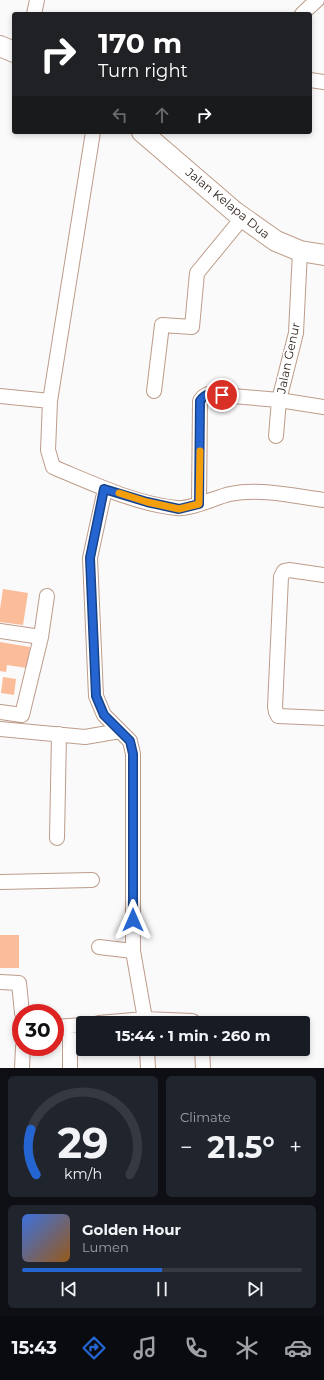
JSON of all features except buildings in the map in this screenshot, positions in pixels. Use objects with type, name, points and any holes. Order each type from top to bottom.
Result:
[{"type":"main road","points":[[0,46],[12,51]]},
{"type":"main road","name":"Jalan Kelapa Dua","points":[[144,134],[243,217],[276,241],[300,251],[324,255]]},
{"type":"street","points":[[34,12],[37,0]]},
{"type":"street","points":[[304,12],[317,0]]},
{"type":"street","points":[[312,80],[324,82]]},
{"type":"street","points":[[94,134],[50,401],[48,445],[53,467],[104,489],[147,502],[179,509],[230,494],[256,492],[324,500]]},
{"type":"street","points":[[154,391],[162,325],[192,327],[197,273],[243,217]]},
{"type":"street","name":"Jalan Genur","points":[[199,504],[200,401],[208,394],[279,400],[296,333],[300,251]]},
{"type":"street","points":[[0,396],[50,401]]},
{"type":"street","points":[[276,436],[279,400],[324,407]]},
{"type":"street","points":[[104,489],[90,558],[94,675],[96,696],[104,715],[130,741],[133,754],[133,951],[144,1016]]},
{"type":"street","points":[[324,575],[289,570],[284,571],[281,577],[275,707],[278,716],[324,718]]},
{"type":"street","points":[[0,712],[22,715],[41,637],[47,596]]},
{"type":"street","points":[[0,631],[41,637]]},
{"type":"street","points":[[0,729],[86,737],[120,731]]},
{"type":"street","points":[[57,838],[59,734]]},
{"type":"street","points":[[0,882],[92,880]]},
{"type":"street","points":[[99,947],[133,951]]},
{"type":"street","points":[[0,982],[19,983],[21,1004]]},
{"type":"street","points":[[64,1026],[76,1025]]},
{"type":"street","points":[[70,1037],[70,1068]]},
{"type":"street","points":[[22,1068],[23,1056]]},
{"type":"street","points":[[147,1056],[148,1068]]},
{"type":"street","points":[[202,1056],[203,1068]]},
{"type":"slow traffic","points":[[119,493],[147,502],[179,509],[199,504],[200,451]]},
{"type":"route","points":[[133,920],[133,754],[130,741],[104,715],[96,696],[90,558],[104,489],[147,502],[179,509],[199,504],[200,401],[208,394],[222,395]]}]
